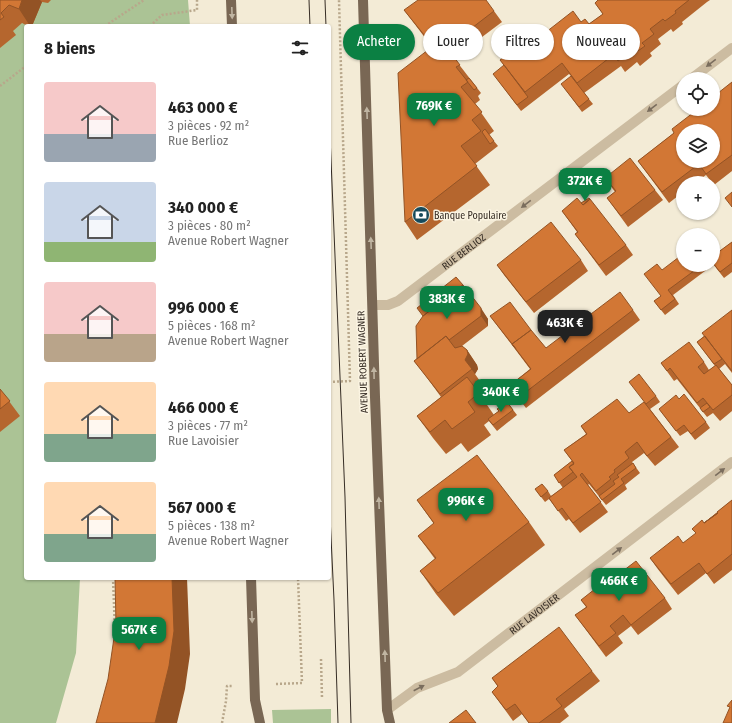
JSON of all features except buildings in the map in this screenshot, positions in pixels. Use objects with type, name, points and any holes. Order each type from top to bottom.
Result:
[{"type":"main road","points":[[232,0],[232,24]]},
{"type":"main road","name":"AVENUE ROBERT WAGNER","points":[[363,0],[375,397],[387,710],[390,723]]},
{"type":"main road","points":[[251,580],[255,700],[260,723]]},
{"type":"street","points":[[700,72],[732,48]]},
{"type":"street","name":"RUE BERLIOZ","points":[[373,305],[388,305],[398,301],[676,90]]},
{"type":"street","name":"RUE LAVOISIER","points":[[387,710],[417,688],[458,672],[732,462]]},
{"type":"path","points":[[108,24],[144,0]]},
{"type":"path","points":[[152,24],[162,15],[197,10],[197,0]]},
{"type":"path","points":[[331,382],[350,381],[339,0]]},
{"type":"path","points":[[0,86],[24,68]]},
{"type":"path","points":[[113,580],[115,636]]},
{"type":"path","points":[[298,580],[302,683]]},
{"type":"path","points":[[321,659],[322,698]]},
{"type":"path","points":[[222,723],[227,686]]},
{"type":"green space","points":[[0,0],[188,0],[190,24],[24,24],[24,580],[80,580],[76,653],[56,723],[0,723]]},
{"type":"green space","points":[[331,709],[331,723],[273,723],[272,710]]},
{"type":"tram line","points":[[309,0],[310,24]]},
{"type":"tram line","points":[[325,0],[326,24]]},
{"type":"tram line","points":[[331,159],[345,497],[351,723]]},
{"type":"tram line","points":[[331,537],[338,723]]},
{"type":"place","name":"Banque Populaire","points":[[421,215]]}]
